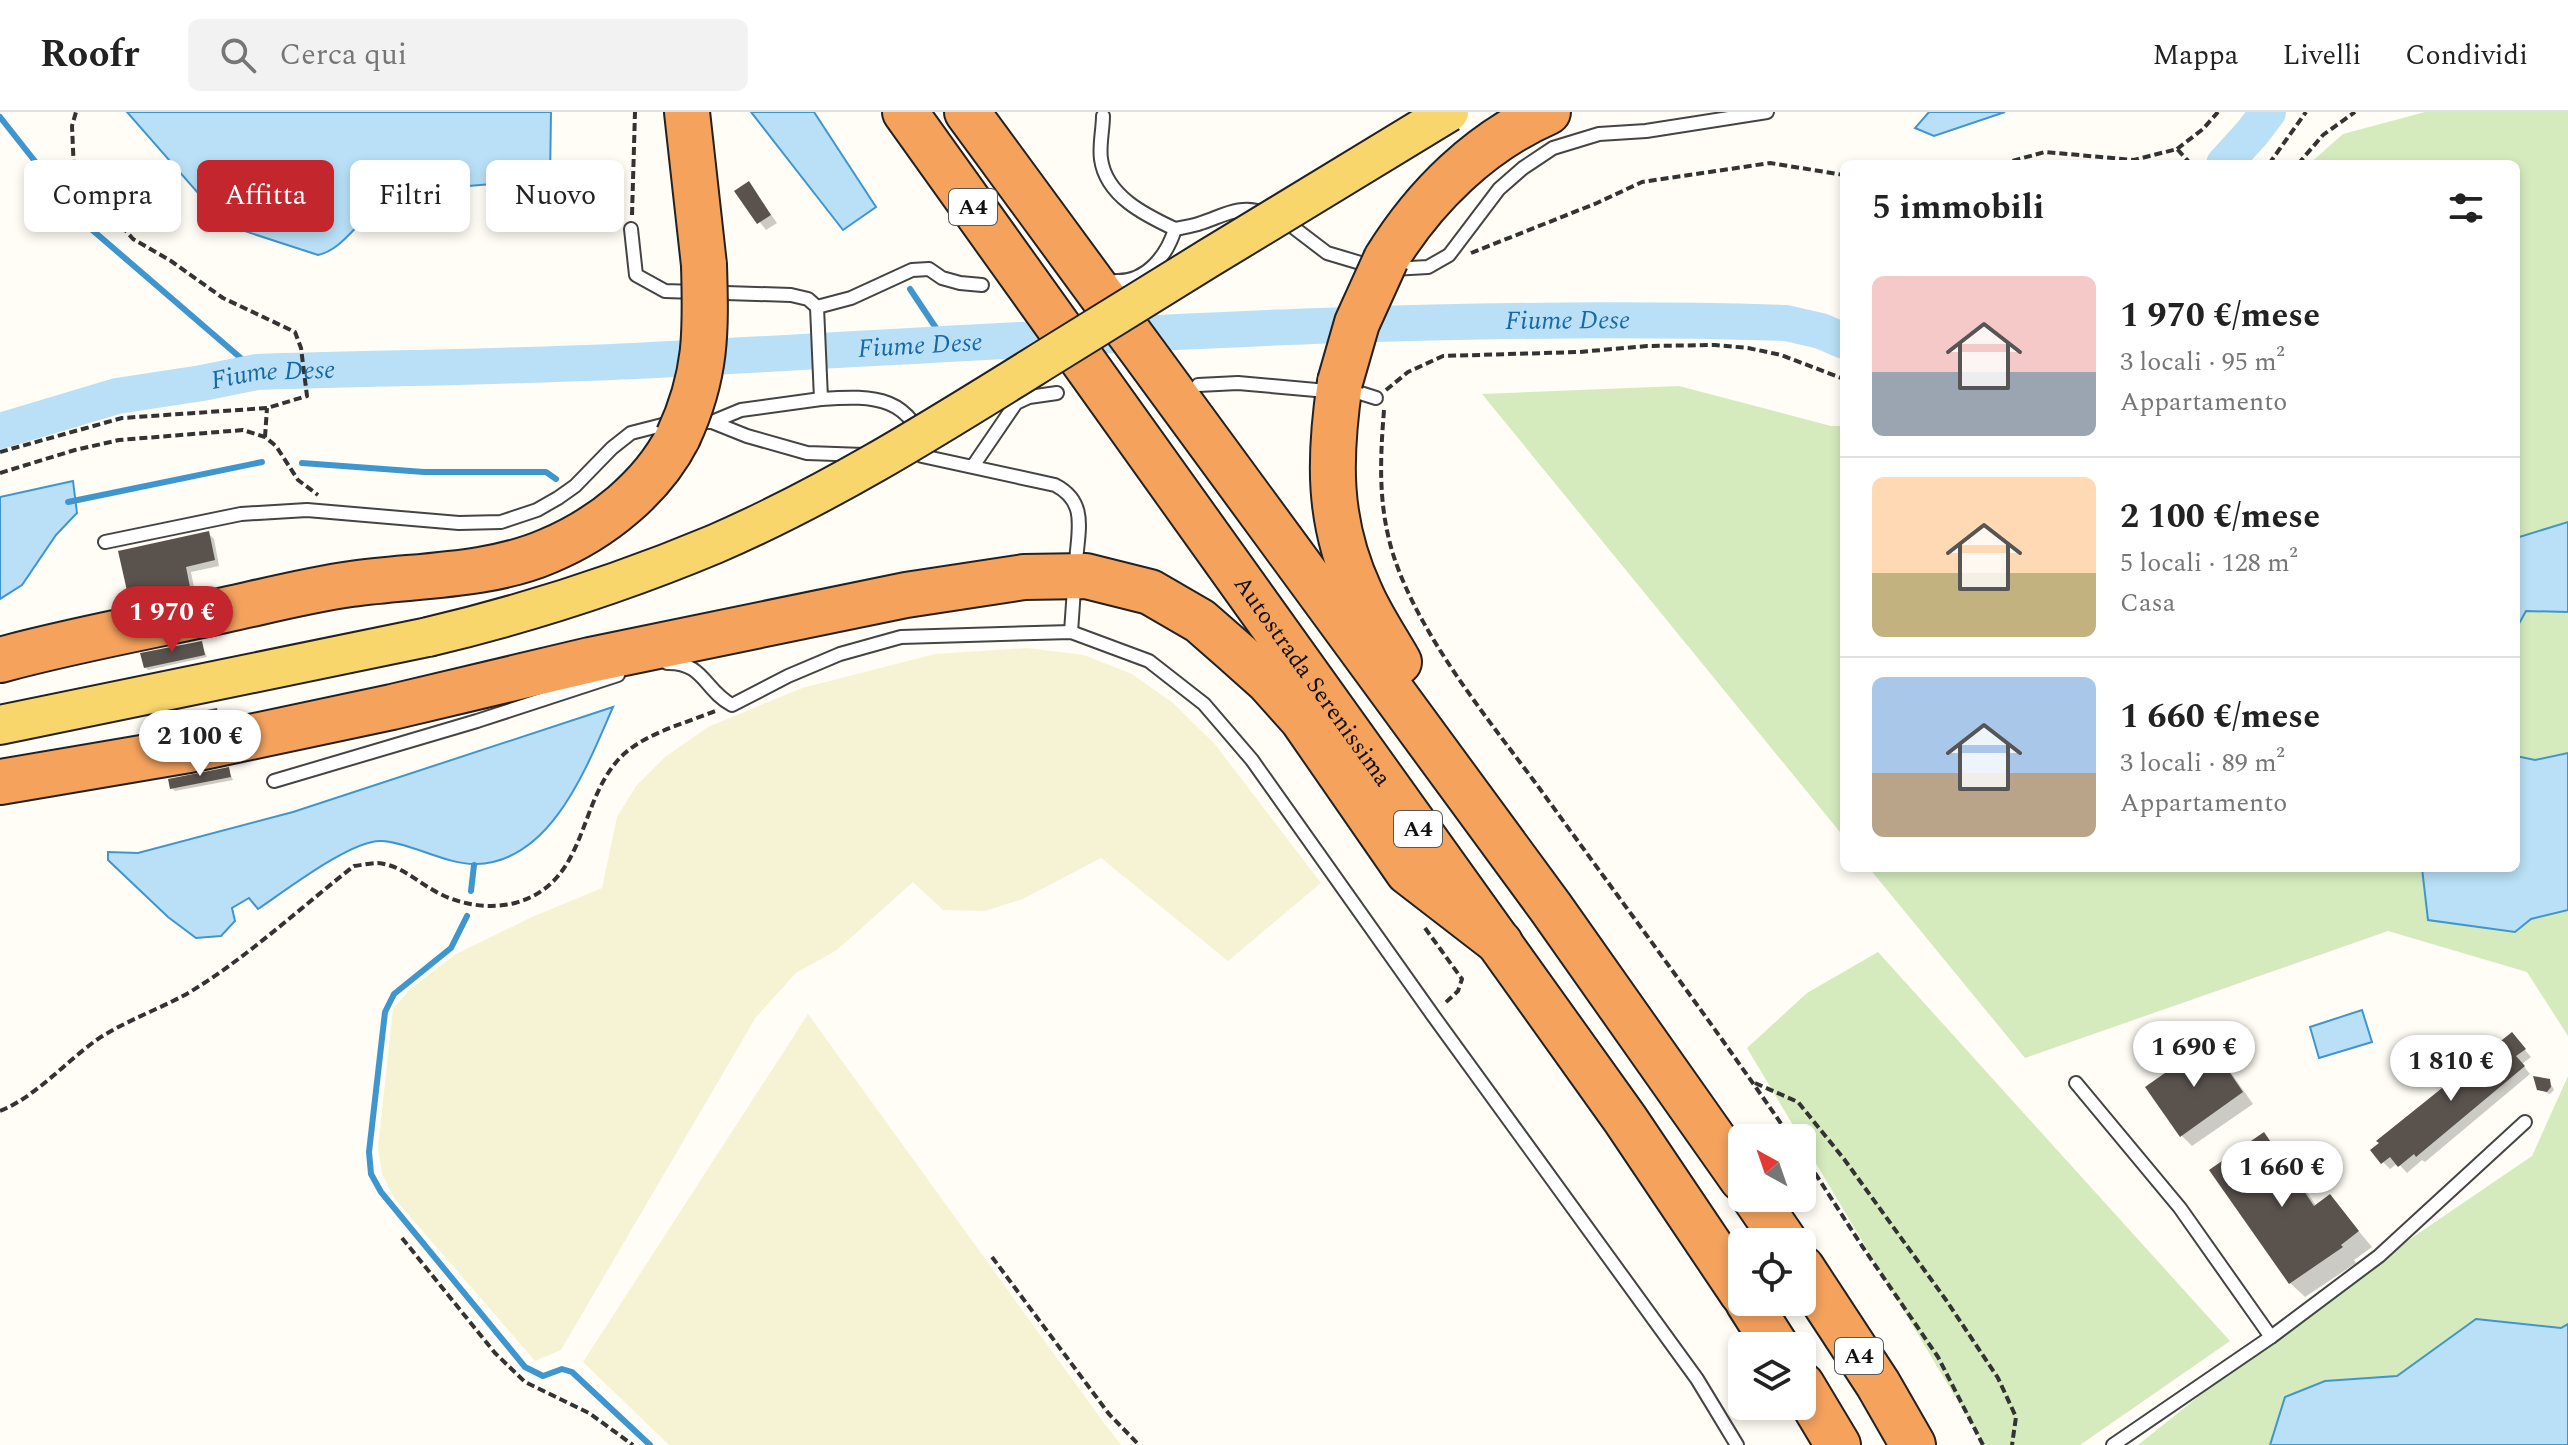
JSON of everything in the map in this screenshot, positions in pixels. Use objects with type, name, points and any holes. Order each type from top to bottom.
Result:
[{"type":"highway","points":[[0,660],[348,584],[486,568],[544,553],[574,540],[641,489],[695,429],[692,407],[705,344],[704,265],[687,112]]},
{"type":"highway","name":"Autostrada Serenissima","points":[[905,112],[1041,301],[1073,380],[1500,943],[1625,1119],[1728,1272]]},
{"type":"highway","name":"A4","points":[[967,112],[1108,288],[1141,353],[1551,908],[1728,1159]]},
{"type":"highway","points":[[1548,112],[1523,123],[1450,178],[1400,236],[1386,259],[1357,323],[1350,391],[1332,438],[1332,480],[1341,542],[1360,593],[1422,703],[1509,827],[1551,908]]},
{"type":"highway","points":[[0,782],[205,747],[590,660],[906,595],[1024,577],[1086,576],[1150,592],[1200,621],[1232,649],[1268,681],[1302,719],[1408,872],[1500,943]]},
{"type":"highway","name":"A4","points":[[1816,1289],[1878,1384],[1913,1445]]},
{"type":"highway","name":"A4","points":[[1816,1408],[1838,1445]]},
{"type":"main road","points":[[0,725],[428,637],[528,610],[627,578],[716,543],[810,499],[912,442],[1449,112]]},
{"type":"lane","points":[[1103,116],[1101,159],[1106,177],[1118,193],[1146,215],[1175,229],[1202,223],[1227,211],[1254,210],[1289,224],[1327,253],[1363,266],[1401,270],[1428,267],[1449,255],[1499,189],[1553,148],[1599,134],[1646,131],[1767,112]]},
{"type":"lane","points":[[631,229],[636,275],[665,291],[791,295],[808,299],[818,313],[821,399]]},
{"type":"lane","points":[[1108,288],[1131,281],[1152,267],[1169,249],[1175,229]]},
{"type":"lane","points":[[818,313],[912,270],[929,269],[942,278],[982,285]]},
{"type":"lane","points":[[973,466],[1016,403],[1073,380]]},
{"type":"lane","points":[[1198,385],[1238,383],[1350,391]]},
{"type":"lane","points":[[695,429],[741,410],[858,396],[880,399],[914,420],[929,456]]},
{"type":"lane","points":[[105,542],[241,514],[307,510],[459,523],[501,522],[537,510],[558,498],[631,433],[674,422],[695,429],[747,436],[807,453],[929,456],[1055,485],[1070,493],[1077,503],[1076,562]]},
{"type":"lane","points":[[1071,632],[1074,589]]},
{"type":"lane","points":[[654,666],[683,663],[701,673],[719,698],[732,705],[840,654],[901,637],[1071,632],[1149,661],[1204,704],[1252,760],[1697,1379],[1737,1445]]},
{"type":"lane","points":[[274,781],[627,673]]},
{"type":"lane","points":[[2076,1083],[2180,1208],[2271,1337]]},
{"type":"lane","points":[[2113,1445],[2271,1337],[2379,1256],[2525,1122]]},
{"type":"path","points":[[0,452],[122,418],[267,408],[307,396],[301,348],[295,332],[223,298],[171,261],[133,239],[74,172],[72,126],[76,112]]},
{"type":"path","points":[[631,229],[635,112]]},
{"type":"path","points":[[2016,160],[2045,152],[2134,160],[2177,149],[2203,129],[2218,112]]},
{"type":"path","points":[[2272,160],[2306,112]]},
{"type":"path","points":[[2301,160],[2323,135],[2355,112]]},
{"type":"path","points":[[2177,149],[2188,160]]},
{"type":"path","points":[[1449,255],[1484,250],[1642,182],[1770,163],[1840,174]]},
{"type":"path","points":[[1350,391],[1408,372],[1443,356],[1579,352],[1647,346],[1748,348],[1781,355],[1840,377]]},
{"type":"path","points":[[1350,391],[1384,406],[1379,469],[1382,510],[1393,554],[1411,599],[1440,649],[1635,916],[1782,1124]]},
{"type":"path","points":[[265,437],[267,408]]},
{"type":"path","points":[[0,473],[119,440],[243,430],[265,437],[276,446],[298,480],[339,511]]},
{"type":"path","points":[[0,1111],[22,1100],[98,1039],[189,992],[220,972],[354,866],[378,863],[397,868],[441,894],[468,904],[505,905],[541,890],[556,879],[572,859],[605,778],[619,759],[639,742],[732,705]]},
{"type":"path","points":[[1424,926],[1462,979],[1458,991],[1432,1014]]},
{"type":"path","points":[[1753,1082],[1798,1102],[1844,1159],[1946,1300],[1998,1378],[2016,1417],[2012,1445]]},
{"type":"path","points":[[1816,1174],[1938,1357],[1983,1445]]},
{"type":"path","points":[[402,1238],[495,1353],[525,1382],[589,1413],[633,1445]]},
{"type":"path","points":[[992,1257],[1109,1414],[1139,1445]]},
{"type":"shaded area","points":[[1027,648],[1084,655],[1132,674],[1173,703],[1214,743],[1321,883],[1228,961],[1101,858],[1023,899],[985,911],[943,910],[913,882],[837,950],[796,973],[756,1017],[561,1350],[535,1361],[394,1198],[382,1174],[378,1147],[393,1009],[411,988],[456,954],[532,917],[602,888],[617,817],[636,786],[665,757],[708,727],[802,688],[935,654]]},
{"type":"shaded area","points":[[808,1014],[1121,1445],[669,1445],[583,1362]]},
{"type":"green space","points":[[2425,112],[2568,112],[2568,1036],[2527,972],[2388,931],[2025,1058],[1872,872],[2520,872],[2520,160],[2314,160],[2343,134]]},
{"type":"green space","points":[[1679,386],[1840,426],[1840,832],[1482,394]]},
{"type":"green space","points":[[1878,952],[2230,1341],[2080,1445],[1984,1445],[1816,1164],[1816,1124],[1792,1124],[1747,1048],[1807,993]]},
{"type":"green space","points":[[2568,1076],[2568,1445],[2138,1445],[2309,1308],[2532,1156]]},
{"type":"water","points":[[127,112],[551,112],[550,160],[486,160],[486,185],[470,186],[470,160],[350,160],[352,232],[335,247],[318,255],[247,232],[334,232],[334,160],[197,160],[197,192],[181,174],[181,160],[169,160]]},
{"type":"water","points":[[751,112],[814,112],[876,207],[843,230]]},
{"type":"water","points":[[1929,112],[2005,112],[1934,136],[1915,128]]},
{"type":"water","points":[[73,481],[77,513],[56,535],[22,585],[0,599],[0,497]]},
{"type":"water","points":[[2568,522],[2568,612],[2526,611],[2520,622],[2520,537]]},
{"type":"water","points":[[613,707],[563,807],[546,829],[526,847],[503,859],[465,863],[392,842],[368,843],[336,857],[258,909],[249,898],[232,908],[235,921],[221,936],[196,938],[168,917],[108,860],[108,852],[138,853],[293,812]]},
{"type":"water","points":[[2568,753],[2568,910],[2531,919],[2515,932],[2428,920],[2422,872],[2520,872],[2520,757],[2535,760]]},
{"type":"water","points":[[2362,1010],[2372,1042],[2319,1058],[2310,1027]]},
{"type":"water","points":[[2476,1319],[2561,1328],[2568,1324],[2568,1445],[2270,1445],[2285,1397],[2325,1381],[2397,1376]]},
{"type":"building","points":[[749,181],[771,215],[757,224],[734,191]]},
{"type":"building","points":[[209,531],[215,560],[186,567],[191,592],[130,604],[118,551]]},
{"type":"building","points":[[202,641],[205,655],[144,668],[140,653]]},
{"type":"building","points":[[217,708],[219,718],[158,730],[156,720]]},
{"type":"building","points":[[229,767],[231,777],[170,789],[168,779]]},
{"type":"building","points":[[2512,1032],[2526,1049],[2516,1056],[2525,1066],[2416,1157],[2414,1154],[2398,1167],[2390,1157],[2381,1164],[2370,1150],[2379,1143],[2376,1141]]},
{"type":"building","points":[[2209,1042],[2243,1092],[2180,1137],[2145,1087]]},
{"type":"building","points":[[2533,1076],[2550,1079],[2551,1087],[2547,1092],[2537,1090]]},
{"type":"building","points":[[2264,1132],[2314,1206],[2330,1194],[2359,1231],[2341,1245],[2343,1247],[2289,1284],[2209,1170]]},
{"type":"waterway","name":"Fiume Dese","points":[[2228,160],[2268,112]]},
{"type":"waterway","points":[[0,117],[83,222],[257,372]]},
{"type":"waterway","points":[[910,289],[946,343]]},
{"type":"waterway","name":"Fiume Dese","points":[[0,431],[117,396],[257,372],[587,363],[1210,330],[1498,321],[1786,323],[1821,331],[1840,339]]},
{"type":"waterway","points":[[68,502],[262,462]]},
{"type":"waterway","points":[[302,463],[424,472],[546,472],[556,479]]},
{"type":"waterway","points":[[471,891],[474,865]]},
{"type":"waterway","points":[[467,916],[451,948],[394,994],[385,1012],[369,1152],[371,1174],[381,1192],[525,1367],[543,1376],[562,1369],[572,1372],[650,1445]]}]
